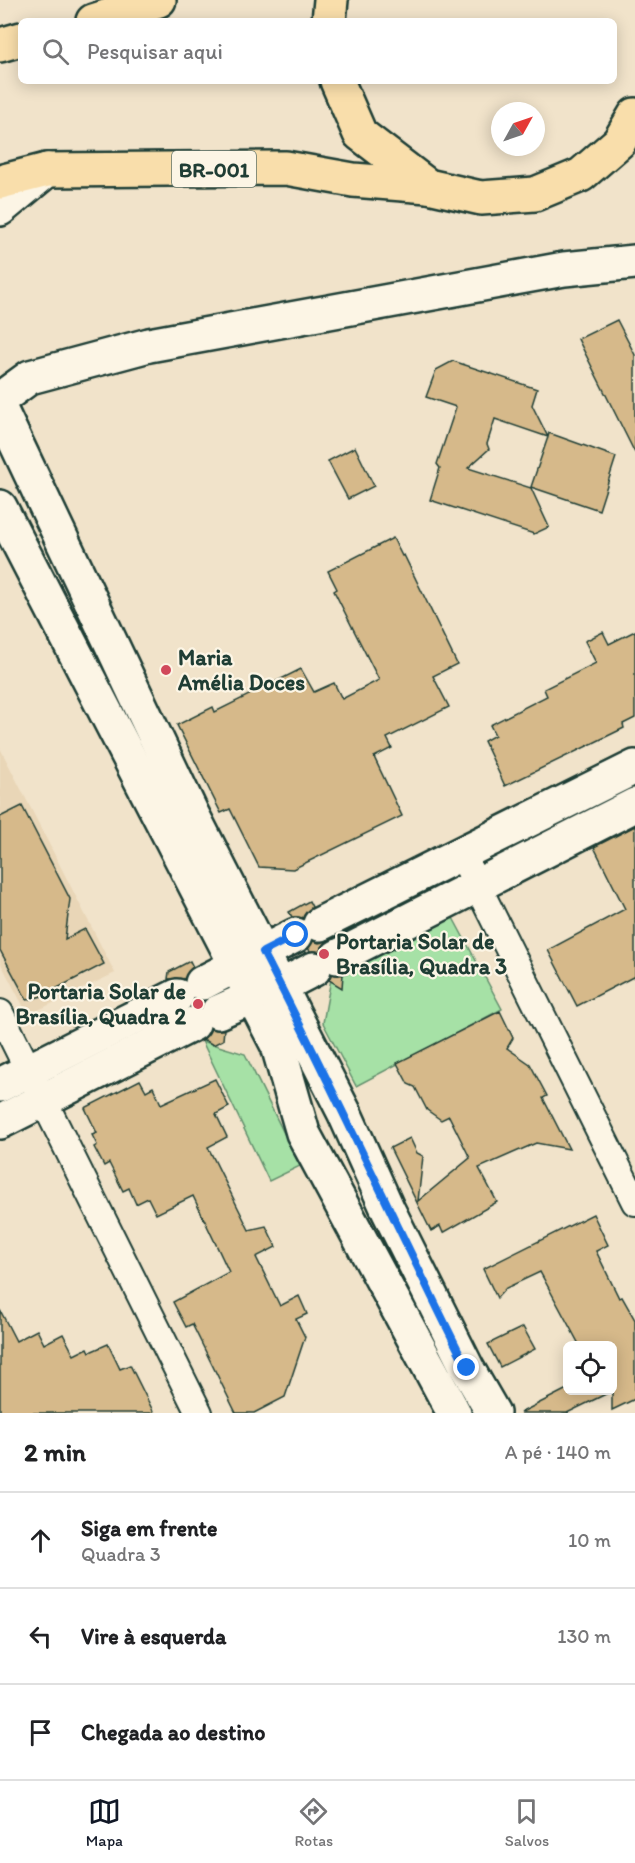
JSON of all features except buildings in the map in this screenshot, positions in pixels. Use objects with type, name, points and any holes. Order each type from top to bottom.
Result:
[{"type":"highway","points":[[329,18],[331,0]]},
{"type":"highway","points":[[101,18],[146,1]]},
{"type":"highway","points":[[0,45],[18,40]]},
{"type":"highway","name":"BR-001","points":[[338,84],[360,134],[428,186]]},
{"type":"highway","name":"BR-001","points":[[0,182],[47,170],[286,168],[353,180],[428,186],[481,198],[535,194],[580,175],[619,142],[635,115]]},
{"type":"street","points":[[0,209],[47,170]]},
{"type":"street","points":[[0,399],[30,377],[149,345],[564,269],[635,262]]},
{"type":"street","points":[[0,409],[192,814],[249,959]]},
{"type":"street","points":[[0,507],[266,992],[344,1112],[388,1210],[467,1368],[493,1413]]},
{"type":"street","points":[[0,1085],[635,767]]},
{"type":"street","points":[[0,1122],[194,1024],[337,957],[635,805]]},
{"type":"street","points":[[461,853],[635,1202]]},
{"type":"street","points":[[320,924],[337,957]]},
{"type":"street","points":[[266,992],[278,1046],[303,1133],[454,1413]]},
{"type":"street","points":[[178,995],[194,1024]]},
{"type":"street","points":[[0,1013],[199,1413]]},
{"type":"street","points":[[303,1133],[317,1132],[332,1126],[344,1112]]},
{"type":"shaded area","points":[[0,748],[115,973],[28,1015],[0,962]]},
{"type":"green space","points":[[452,916],[502,1009],[356,1086],[323,1023],[331,979]]},
{"type":"green space","points":[[202,1041],[245,1054],[300,1166],[269,1181]]},
{"type":"place","name":"Maria Amélia Doces","points":[[166,670]]},
{"type":"place","name":"Portaria Solar de Brasília, Quadra 3","points":[[324,954]]},
{"type":"place","name":"Portaria Solar de Brasília, Quadra 2","points":[[198,1004]]},
{"type":"route","points":[[296,935],[263,952],[344,1112],[388,1210],[467,1368]]}]
